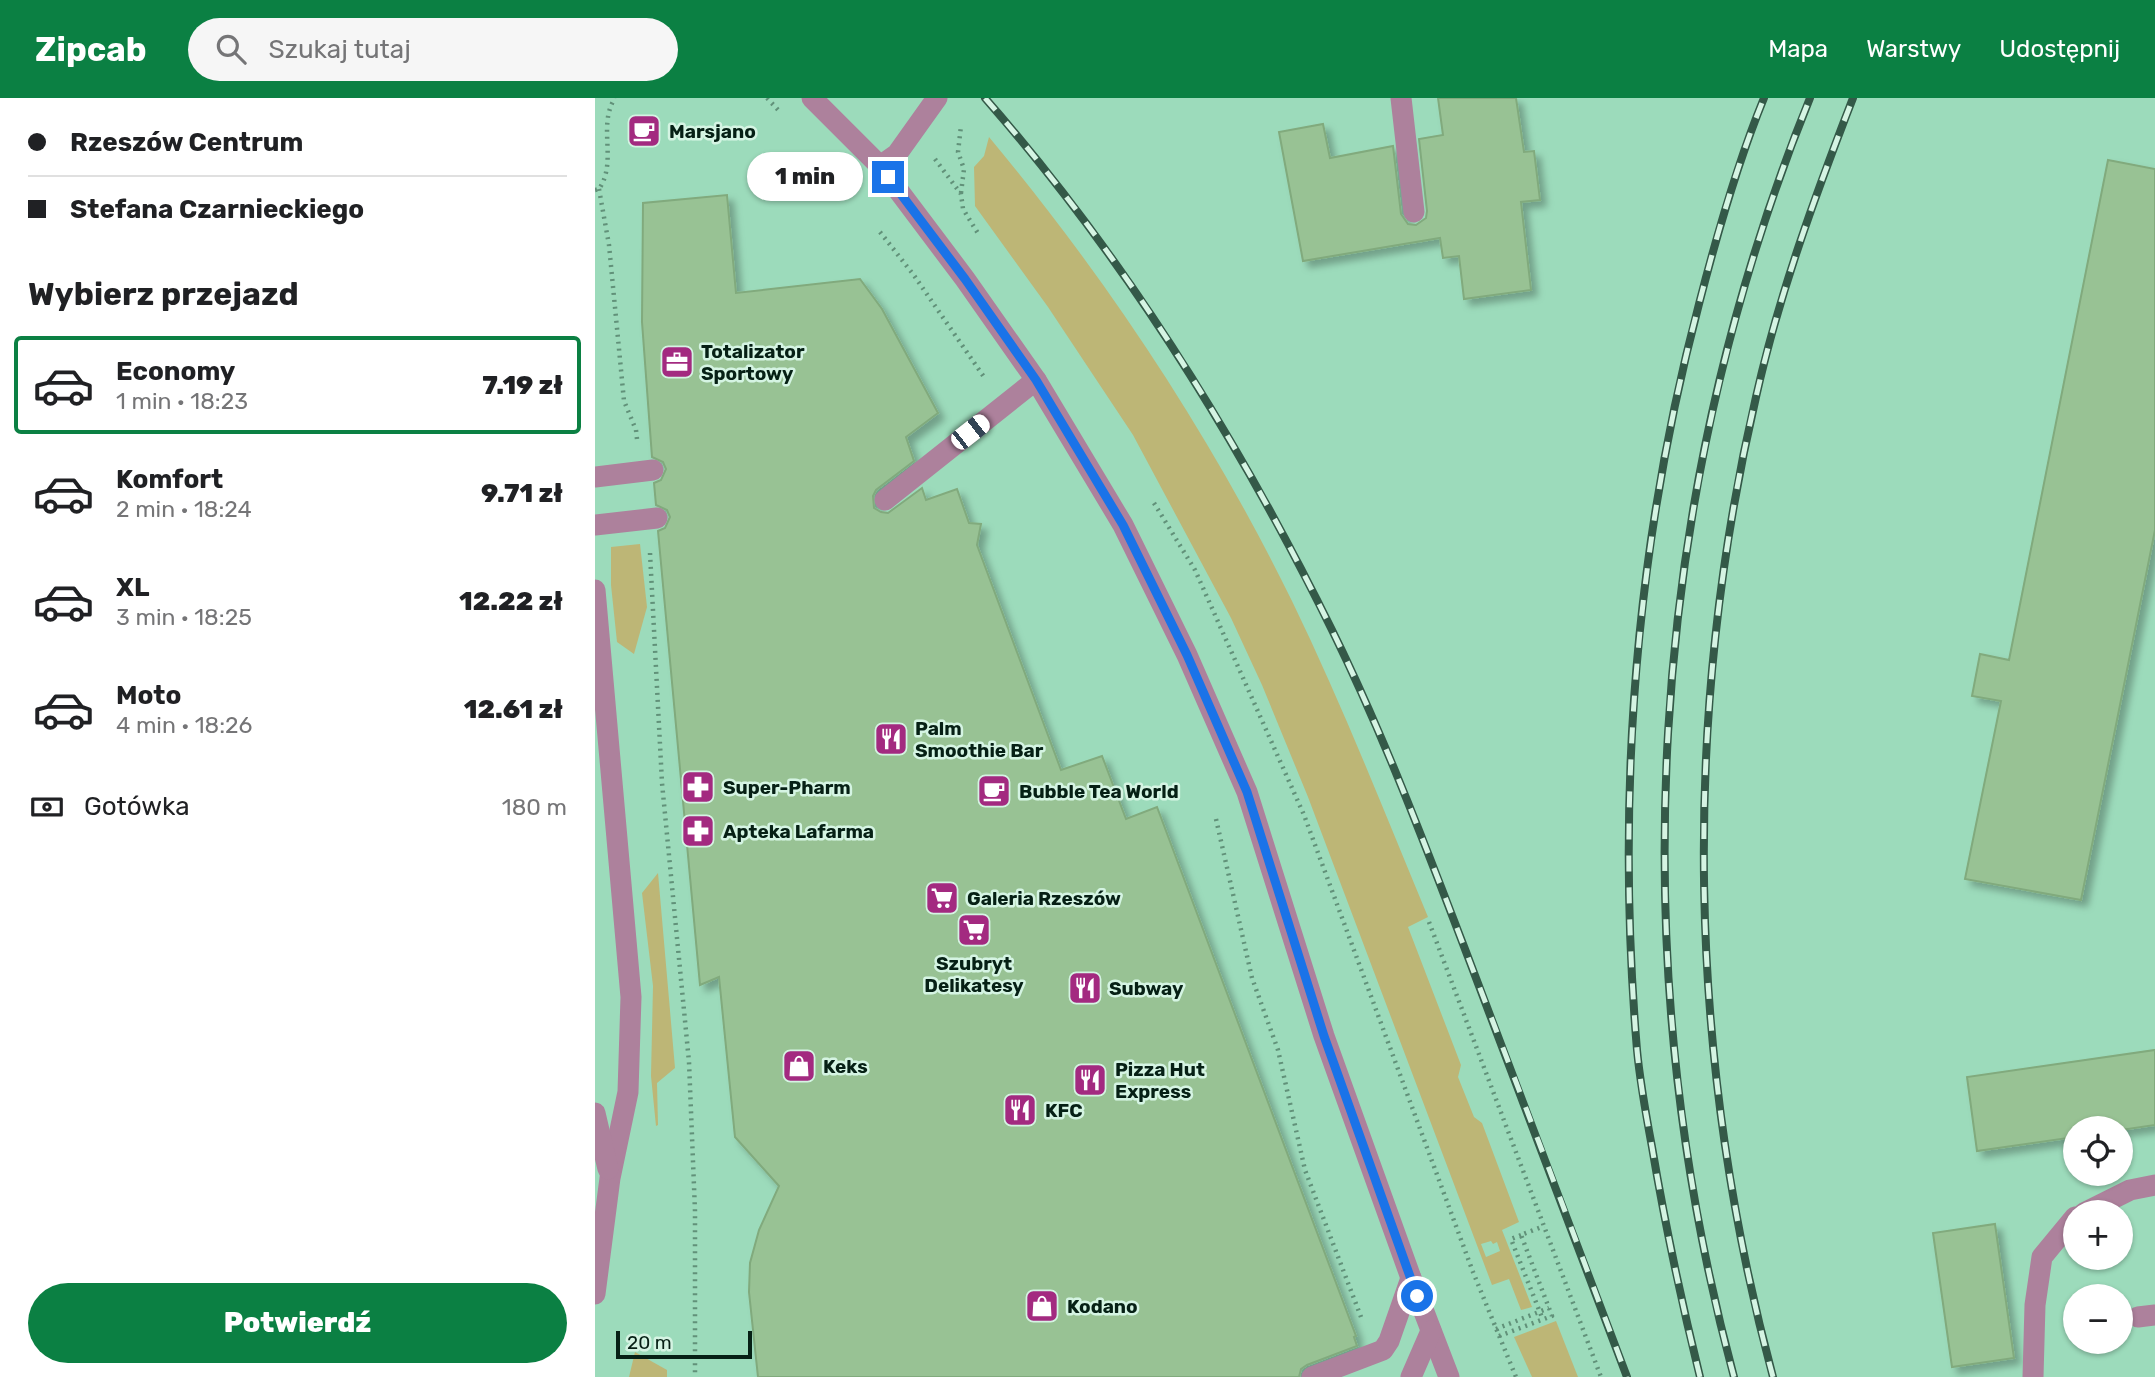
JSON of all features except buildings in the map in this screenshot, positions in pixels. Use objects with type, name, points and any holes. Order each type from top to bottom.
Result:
[{"type":"street","points":[[812,98],[880,166],[965,279],[1036,380],[1123,525],[1187,655],[1247,792],[1324,1036],[1449,1377]]},
{"type":"street","points":[[880,166],[897,154],[937,98]]},
{"type":"street","points":[[1401,98],[1414,212]]},
{"type":"street","points":[[885,500],[1036,380]]},
{"type":"street","points":[[595,477],[653,470]]},
{"type":"street","points":[[595,525],[657,518]]},
{"type":"street","points":[[595,590],[631,997],[628,1092],[610,1178],[595,1294]]},
{"type":"street","points":[[595,1113],[610,1178]]},
{"type":"street","points":[[2110,1200],[2130,1190],[2155,1185]]},
{"type":"street","points":[[2033,1377],[2035,1305],[2042,1257],[2063,1232]]},
{"type":"street","points":[[1312,1377],[1384,1350],[1411,1278]]},
{"type":"street","points":[[1411,1377],[1431,1331]]},
{"type":"path","points":[[615,98],[606,118],[606,180],[597,189],[610,245],[624,401],[636,430],[638,443]]},
{"type":"path","points":[[961,125],[958,152],[964,169],[961,194]]},
{"type":"path","points":[[880,232],[913,274],[991,386]]},
{"type":"path","points":[[649,545],[655,607],[661,783],[689,1062],[695,1211],[695,1377]]},
{"type":"path","points":[[1216,817],[1252,978],[1278,1050],[1305,1170],[1363,1323]]},
{"type":"path","points":[[1429,922],[1601,1377]]},
{"type":"path","points":[[1543,1320],[1511,1239],[1544,1226]]},
{"type":"path","points":[[1499,1336],[1552,1316],[1521,1235]]},
{"type":"path","points":[[1496,1329],[1549,1308]]},
{"type":"shaded area","points":[[989,137],[1033,191],[1116,303],[1227,478],[1292,601],[1345,718],[1428,917],[1408,927],[1461,1065],[1458,1077],[1474,1117],[1482,1123],[1519,1222],[1502,1230],[1532,1307],[1521,1310],[1509,1279],[1492,1285],[1308,797],[1231,618],[1133,435],[1048,307],[975,206],[974,167],[984,156]],"holes":[[[1491,1241],[1493,1244],[1497,1242],[1500,1251],[1486,1257],[1481,1244]]]},
{"type":"shaded area","points":[[640,544],[647,607],[634,654],[617,642],[611,585],[611,547]]},
{"type":"shaded area","points":[[658,873],[675,1068],[657,1083],[656,1126],[651,1076],[653,986],[642,893]]},
{"type":"shaded area","points":[[1556,1321],[1578,1377],[1532,1377],[1514,1337]]},
{"type":"shaded area","points":[[635,1352],[667,1370],[667,1377],[629,1377]]},
{"type":"railway","points":[[985,98],[1037,159],[1085,222],[1176,353],[1258,489],[1332,630],[1387,751],[1420,833],[1627,1377]]},
{"type":"railway","points":[[1700,1377],[1668,1233],[1638,1062],[1631,956],[1631,768],[1636,674],[1646,581],[1659,488],[1677,396],[1720,225],[1764,98]]},
{"type":"railway","points":[[1734,1377],[1698,1218],[1675,1057],[1665,894],[1668,732],[1684,569],[1713,409],[1755,252],[1810,98]]},
{"type":"railway","points":[[1773,1377],[1745,1256],[1724,1134],[1710,1011],[1704,888],[1706,765],[1715,641],[1732,519],[1756,397],[1799,246],[1853,98]]},
{"type":"place","name":"Marsjano","points":[[644,131]]},
{"type":"place","name":"Totalizator Sportowy","points":[[677,362]]},
{"type":"place","name":"Palm Smoothie Bar","points":[[891,739]]},
{"type":"place","name":"Super-Pharm","points":[[698,787]]},
{"type":"place","name":"Bubble Tea World","points":[[994,791]]},
{"type":"place","name":"Apteka Lafarma","points":[[698,831]]},
{"type":"place","name":"Galeria Rzeszów","points":[[942,898]]},
{"type":"place","name":"Szubryt Delikatesy","points":[[974,930]]},
{"type":"place","name":"Subway","points":[[1085,988]]},
{"type":"place","name":"Keks","points":[[799,1066]]},
{"type":"place","name":"Pizza Hut Express","points":[[1090,1080]]},
{"type":"place","name":"KFC","points":[[1020,1110]]},
{"type":"place","name":"Kodano","points":[[1042,1306]]},
{"type":"route","points":[[888,177],[965,279],[1036,380],[1123,525],[1187,655],[1247,792],[1324,1036],[1417,1296]]}]
